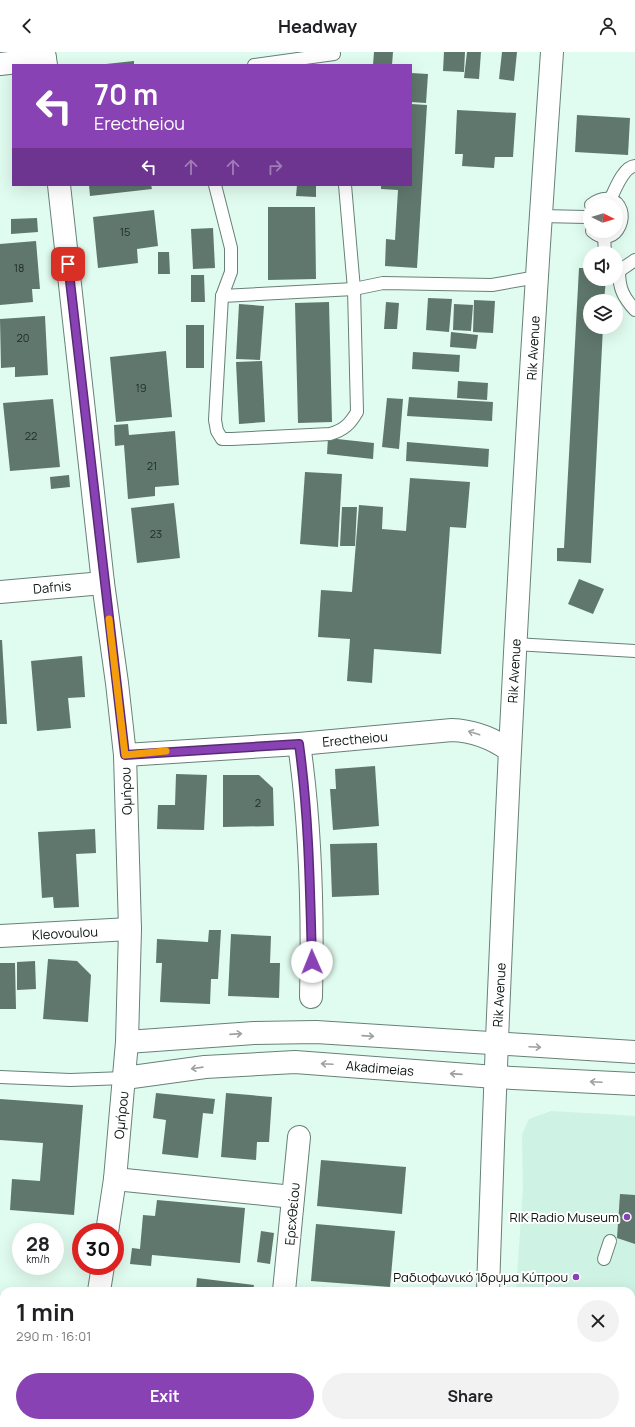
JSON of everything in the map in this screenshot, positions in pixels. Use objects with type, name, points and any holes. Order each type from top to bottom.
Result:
[{"type":"street","name":"Rik Avenue","points":[[488,1287],[496,1044],[509,750],[552,52]]},
{"type":"street","points":[[0,64],[45,59]]},
{"type":"street","name":"Ομήρου","points":[[59,186],[103,583],[125,755],[130,929],[127,1042],[115,1179],[108,1223]]},
{"type":"street","name":"Dafnis","points":[[0,592],[103,583]]},
{"type":"street","name":"Erectheiou","points":[[125,755],[299,744],[452,730],[470,731],[498,742],[509,750]]},
{"type":"street","points":[[299,744],[304,780],[308,853],[312,962],[310,997]]},
{"type":"street","name":"Kleovoulou","points":[[0,936],[130,929]]},
{"type":"street","points":[[127,1042],[254,1033],[316,1032],[635,1052]]},
{"type":"street","name":"Akadimeias","points":[[125,1078],[205,1067],[295,1062],[495,1077],[635,1084]]},
{"type":"street","name":"Ερεχθείου","points":[[284,1287],[299,1137]]},
{"type":"street","points":[[115,1179],[293,1197]]},
{"type":"street","points":[[99,1287],[101,1275]]},
{"type":"lane","points":[[264,64],[335,57]]},
{"type":"lane","points":[[611,198],[624,174],[631,166],[635,166]]},
{"type":"lane","points":[[215,186],[230,248],[231,272],[222,296],[215,420],[217,431],[222,439],[330,434],[342,430],[351,422],[357,412],[354,289],[345,186]]},
{"type":"lane","points":[[541,216],[583,210]]},
{"type":"lane","points":[[623,267],[635,260]]},
{"type":"lane","points":[[222,296],[354,289],[383,283],[492,285],[537,277]]},
{"type":"lane","points":[[619,286],[626,299],[635,310]]},
{"type":"lane","points":[[515,644],[635,650]]},
{"type":"lane","points":[[0,1077],[70,1080],[125,1078]]},
{"type":"lane","points":[[604,1259],[610,1241]]},
{"type":"shaded area","name":"Ραδιοφωνικό Ίδρυμα Κύπρου","points":[[551,1111],[635,1116],[635,1287],[516,1287],[523,1189],[522,1135],[529,1119]]},
{"type":"building","points":[[374,52],[393,52],[392,64],[373,64]]},
{"type":"building","points":[[444,52],[465,52],[464,72],[443,71]]},
{"type":"building","points":[[467,52],[481,52],[479,79],[464,78]]},
{"type":"building","points":[[502,52],[517,52],[514,81],[499,79]]},
{"type":"building","points":[[134,61],[134,64],[106,64]]},
{"type":"building","points":[[412,73],[428,74],[426,103],[412,102]]},
{"type":"building","points":[[412,104],[427,105],[417,268],[385,266],[386,239],[395,240],[398,190],[381,189],[381,186],[412,186]]},
{"type":"building","points":[[457,110],[516,113],[513,157],[495,157],[494,168],[462,166],[463,154],[455,154]]},
{"type":"building","points":[[577,115],[630,118],[628,155],[575,152]]},
{"type":"building","points":[[89,186],[151,186],[152,189],[90,196]]},
{"type":"building","points":[[297,186],[316,186],[316,197],[296,196]]},
{"type":"building","points":[[268,207],[315,207],[316,279],[268,280]]},
{"type":"building","points":[[154,210],[158,246],[137,249],[138,263],[98,268],[93,217]]},
{"type":"building","points":[[37,218],[38,232],[11,234],[11,219]]},
{"type":"building","points":[[213,228],[215,268],[193,269],[191,229]]},
{"type":"building","points":[[36,241],[40,289],[32,289],[33,302],[0,305],[0,244]]},
{"type":"building","points":[[158,252],[169,252],[170,274],[158,274]]},
{"type":"building","points":[[579,268],[583,268],[583,286],[605,286],[605,294],[583,294],[583,334],[603,334],[591,563],[557,561],[557,548],[564,548]]},
{"type":"building","points":[[191,275],[204,275],[205,302],[191,302]]},
{"type":"building","points":[[428,298],[452,299],[449,332],[426,330]]},
{"type":"building","points":[[474,300],[495,301],[493,333],[473,332]]},
{"type":"building","points":[[329,302],[332,422],[298,423],[295,303]]},
{"type":"building","points":[[386,302],[399,303],[397,329],[384,329]]},
{"type":"building","points":[[239,304],[264,306],[260,360],[236,359]]},
{"type":"building","points":[[454,304],[473,305],[471,331],[453,330]]},
{"type":"building","points":[[45,316],[48,375],[15,377],[15,367],[1,368],[0,319]]},
{"type":"building","points":[[186,325],[204,325],[204,368],[186,368]]},
{"type":"building","points":[[451,332],[478,335],[476,349],[450,347]]},
{"type":"building","points":[[166,351],[172,417],[116,422],[110,357]]},
{"type":"building","points":[[413,352],[460,355],[459,372],[412,369]]},
{"type":"building","points":[[262,361],[265,422],[239,424],[236,362]]},
{"type":"building","points":[[458,381],[488,383],[487,400],[457,398]]},
{"type":"building","points":[[409,397],[493,402],[492,421],[407,416]]},
{"type":"building","points":[[387,398],[403,399],[399,449],[382,447]]},
{"type":"building","points":[[53,399],[60,467],[10,471],[3,403]]},
{"type":"building","points":[[128,424],[129,435],[175,431],[179,485],[155,487],[155,496],[128,499],[124,445],[115,446],[114,425]]},
{"type":"building","points":[[328,438],[374,443],[373,459],[327,454]]},
{"type":"building","points":[[407,442],[489,449],[488,467],[406,461]]},
{"type":"building","points":[[305,472],[342,474],[338,547],[300,544]]},
{"type":"building","points":[[69,475],[70,487],[51,489],[50,477]]},
{"type":"building","points":[[410,478],[470,482],[466,528],[450,527],[441,654],[374,649],[372,683],[347,681],[350,639],[318,637],[321,590],[352,592],[359,505],[383,507],[382,529],[406,531]]},
{"type":"building","points":[[174,503],[180,558],[137,563],[131,508]]},
{"type":"building","points":[[342,507],[357,507],[355,546],[340,546]]},
{"type":"building","points":[[579,579],[604,589],[593,614],[568,604]]},
{"type":"building","points":[[0,640],[2,640],[7,724],[0,724]]},
{"type":"building","points":[[82,656],[85,697],[68,698],[71,728],[37,731],[31,661]]},
{"type":"building","points":[[375,766],[379,826],[333,830],[330,789],[336,789],[335,769]]},
{"type":"building","points":[[176,774],[207,775],[204,830],[157,829],[158,805],[175,805]]},
{"type":"building","points":[[223,775],[259,775],[273,788],[274,826],[223,827]]},
{"type":"building","points":[[95,829],[96,853],[76,854],[79,907],[54,908],[53,897],[42,898],[38,832]]},
{"type":"building","points":[[377,843],[379,895],[332,897],[330,844]]},
{"type":"building","points":[[209,930],[221,930],[218,979],[211,979],[210,1004],[160,1002],[162,963],[156,963],[157,939],[208,942]]},
{"type":"building","points":[[231,934],[271,936],[270,963],[280,963],[279,998],[228,996]]},
{"type":"building","points":[[48,959],[77,961],[91,975],[88,1022],[43,1019]]},
{"type":"building","points":[[35,961],[36,989],[17,990],[17,962]]},
{"type":"building","points":[[0,963],[15,963],[16,1009],[0,1009]]},
{"type":"building","points":[[156,1093],[215,1099],[213,1114],[203,1113],[198,1158],[162,1154],[166,1120],[153,1118]]},
{"type":"building","points":[[226,1093],[272,1097],[269,1142],[257,1142],[256,1160],[221,1157]]},
{"type":"building","points":[[0,1099],[83,1105],[74,1215],[10,1210],[12,1179],[40,1181],[43,1143],[0,1140]]},
{"type":"building","points":[[321,1160],[406,1167],[402,1214],[317,1206]]},
{"type":"building","name":"RIK Radio Museum","points":[[620,1194],[635,1195],[635,1244],[617,1238]]},
{"type":"building","points":[[157,1200],[245,1208],[240,1263],[152,1255],[151,1266],[130,1264],[132,1248],[140,1249],[143,1215],[155,1216]]},
{"type":"building","points":[[316,1224],[395,1231],[390,1287],[311,1281]]},
{"type":"building","points":[[261,1231],[274,1233],[270,1264],[257,1262]]},
{"type":"building","points":[[197,1278],[254,1285],[254,1287],[196,1287]]},
{"type":"slow traffic","points":[[109,619],[125,755],[166,751]]},
{"type":"place","name":"RIK Radio Museum","points":[[627,1217]]},
{"type":"place","name":"Ραδιοφωνικό Ίδρυμα Κύπρου","points":[[576,1277]]},
{"type":"route","points":[[68,264],[103,583],[125,755],[299,744],[304,780],[312,962]]}]
